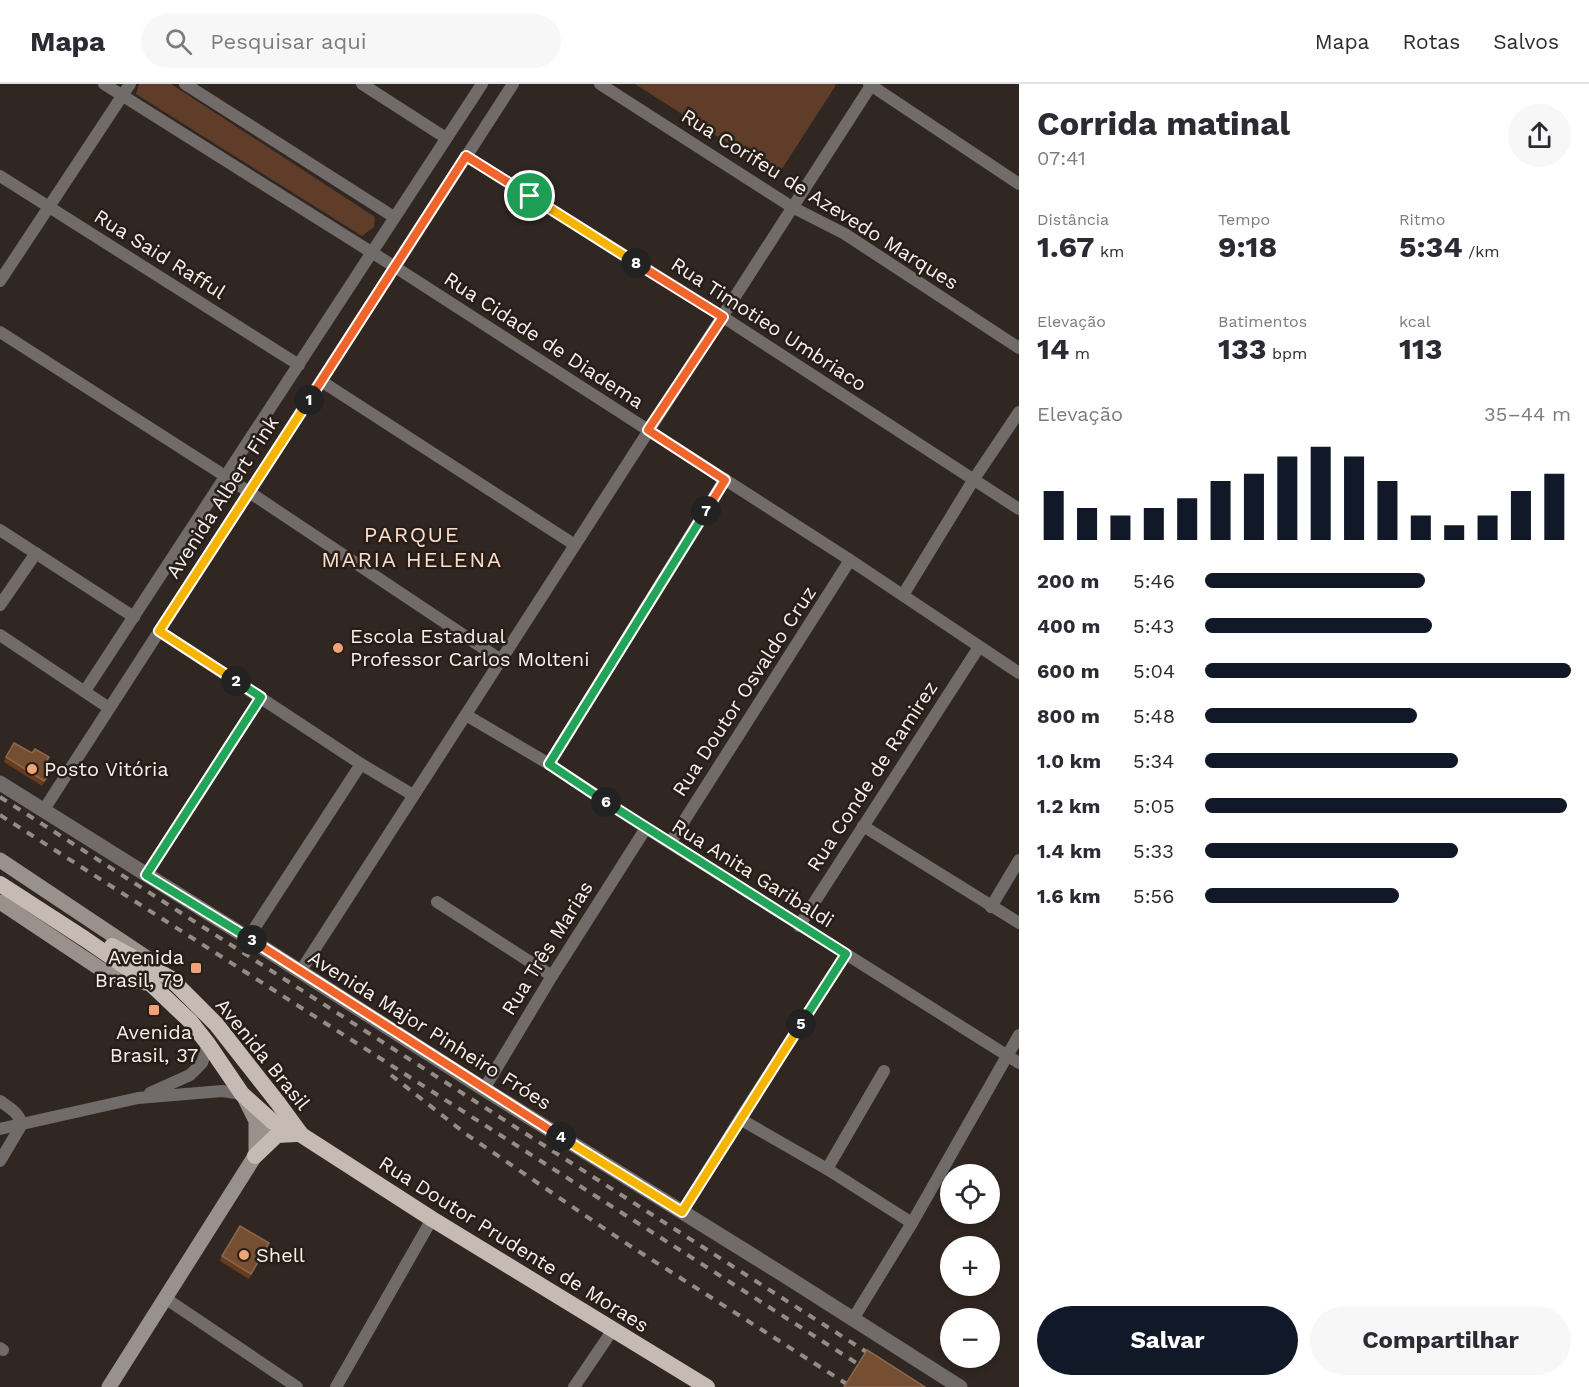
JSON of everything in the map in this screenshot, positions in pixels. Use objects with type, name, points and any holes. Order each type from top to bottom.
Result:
[{"type":"highway","points":[[0,876],[87,936]]},
{"type":"highway","points":[[0,884],[87,936]]},
{"type":"highway","name":"Avenida Brasil","points":[[87,936],[170,978],[216,1024],[278,1102],[300,1134]]},
{"type":"highway","name":"Avenida Brasil","points":[[87,936],[152,985],[190,1021],[242,1094],[273,1122],[300,1134]]},
{"type":"highway","points":[[273,1122],[278,1102]]},
{"type":"highway","points":[[255,1156],[277,1135],[300,1134]]},
{"type":"highway","name":"Rua Doutor Prudente de Moraes","points":[[300,1134],[612,1331],[707,1387]]},
{"type":"main road","name":"Avenida Brasil","points":[[0,860],[156,964],[170,978]]},
{"type":"main road","name":"Avenida Brasil","points":[[0,902],[105,972],[152,985]]},
{"type":"main road","points":[[242,1094],[252,1109],[256,1121],[255,1156]]},
{"type":"main road","points":[[109,1387],[255,1156],[273,1122]]},
{"type":"street","name":"Rua Cidade de Diadema","points":[[104,84],[395,267],[850,560],[1019,673]]},
{"type":"street","points":[[0,280],[130,84]]},
{"type":"street","points":[[185,84],[394,217]]},
{"type":"street","points":[[362,84],[446,138]]},
{"type":"street","name":"Avenida Albert Fink","points":[[85,691],[482,84]]},
{"type":"street","name":"Avenida Albert Fink","points":[[43,811],[513,84]]},
{"type":"street","name":"Rua Corifeu de Azevedo Marques","points":[[600,84],[792,207],[845,234],[1019,348]]},
{"type":"street","points":[[300,972],[871,84],[1019,184]]},
{"type":"street","name":"Rua Timotieo Umbriaco","points":[[466,156],[723,317],[1019,508]]},
{"type":"street","name":"Rua Said Rafful","points":[[0,176],[299,365]]},
{"type":"street","points":[[0,332],[225,476],[501,660]]},
{"type":"street","points":[[321,381],[575,545]]},
{"type":"street","points":[[903,595],[974,479],[1019,412]]},
{"type":"street","points":[[549,764],[725,480]]},
{"type":"street","points":[[0,530],[134,617]]},
{"type":"street","points":[[0,605],[36,553]]},
{"type":"street","name":"Rua Doutor Osvaldo Cruz","points":[[670,843],[850,560]]},
{"type":"street","points":[[159,631],[361,764],[413,795]]},
{"type":"street","points":[[0,635],[109,708]]},
{"type":"street","name":"Rua Conde de Ramirez","points":[[799,926],[979,646]]},
{"type":"street","points":[[146,875],[261,697]]},
{"type":"street","name":"Rua Anita Garibaldi","points":[[466,715],[549,764],[799,926],[1019,1063]]},
{"type":"street","points":[[248,938],[361,764]]},
{"type":"street","name":"Avenida Major Pinheiro Fróes","points":[[0,783],[960,1387]]},
{"type":"street","points":[[863,826],[1019,923]]},
{"type":"street","name":"Rua Três Marias","points":[[484,1089],[552,976],[646,828]]},
{"type":"street","points":[[991,907],[1019,860]]},
{"type":"street","points":[[437,902],[552,976]]},
{"type":"street","points":[[682,1212],[846,954]]},
{"type":"street","points":[[853,1319],[912,1223],[1019,1035]]},
{"type":"street","points":[[138,1098],[190,1075],[202,1064],[208,1044]]},
{"type":"street","points":[[827,1168],[884,1071]]},
{"type":"street","points":[[0,1129],[138,1098],[222,1091],[242,1094]]},
{"type":"street","points":[[0,1101],[14,1110],[22,1124]]},
{"type":"street","points":[[740,1119],[827,1168],[912,1223]]},
{"type":"street","points":[[0,1161],[22,1124]]},
{"type":"street","points":[[336,1387],[432,1219]]},
{"type":"street","points":[[165,1298],[297,1387]]},
{"type":"street","points":[[574,1387],[612,1331]]},
{"type":"shaded area","points":[[139,84],[171,84],[375,217],[374,227],[362,236],[136,94]]},
{"type":"shaded area","points":[[635,84],[834,84],[836,85],[778,175]]},
{"type":"building","name":"Posto Vitória","points":[[14,743],[32,753],[35,749],[49,757],[46,762],[55,767],[44,781],[6,757]]},
{"type":"building","name":"Shell","points":[[240,1226],[269,1243],[251,1274],[222,1256]]},
{"type":"building","points":[[867,1350],[925,1387],[844,1387]]},
{"type":"railway","points":[[0,797],[879,1360]]},
{"type":"railway","points":[[0,815],[894,1387]]},
{"type":"railway","points":[[391,1075],[466,1134],[624,1242],[850,1386]]},
{"type":"place","name":"Escola Estadual Professor Carlos Molteni","points":[[338,648]]},
{"type":"place","name":"Posto Vitória","points":[[32,769]]},
{"type":"place","name":"Avenida Brasil, 79","points":[[196,968]]},
{"type":"place","name":"Avenida Brasil, 37","points":[[154,1010]]},
{"type":"place","name":"Shell","points":[[244,1255]]},
{"type":"district","name":"PARQUE MARIA HELENA","points":[[412,546]]},
{"type":"route","points":[[466,156],[530,196],[723,317],[648,430],[725,480],[549,764],[846,954],[682,1212],[146,875],[261,697],[159,631],[466,156]]}]
